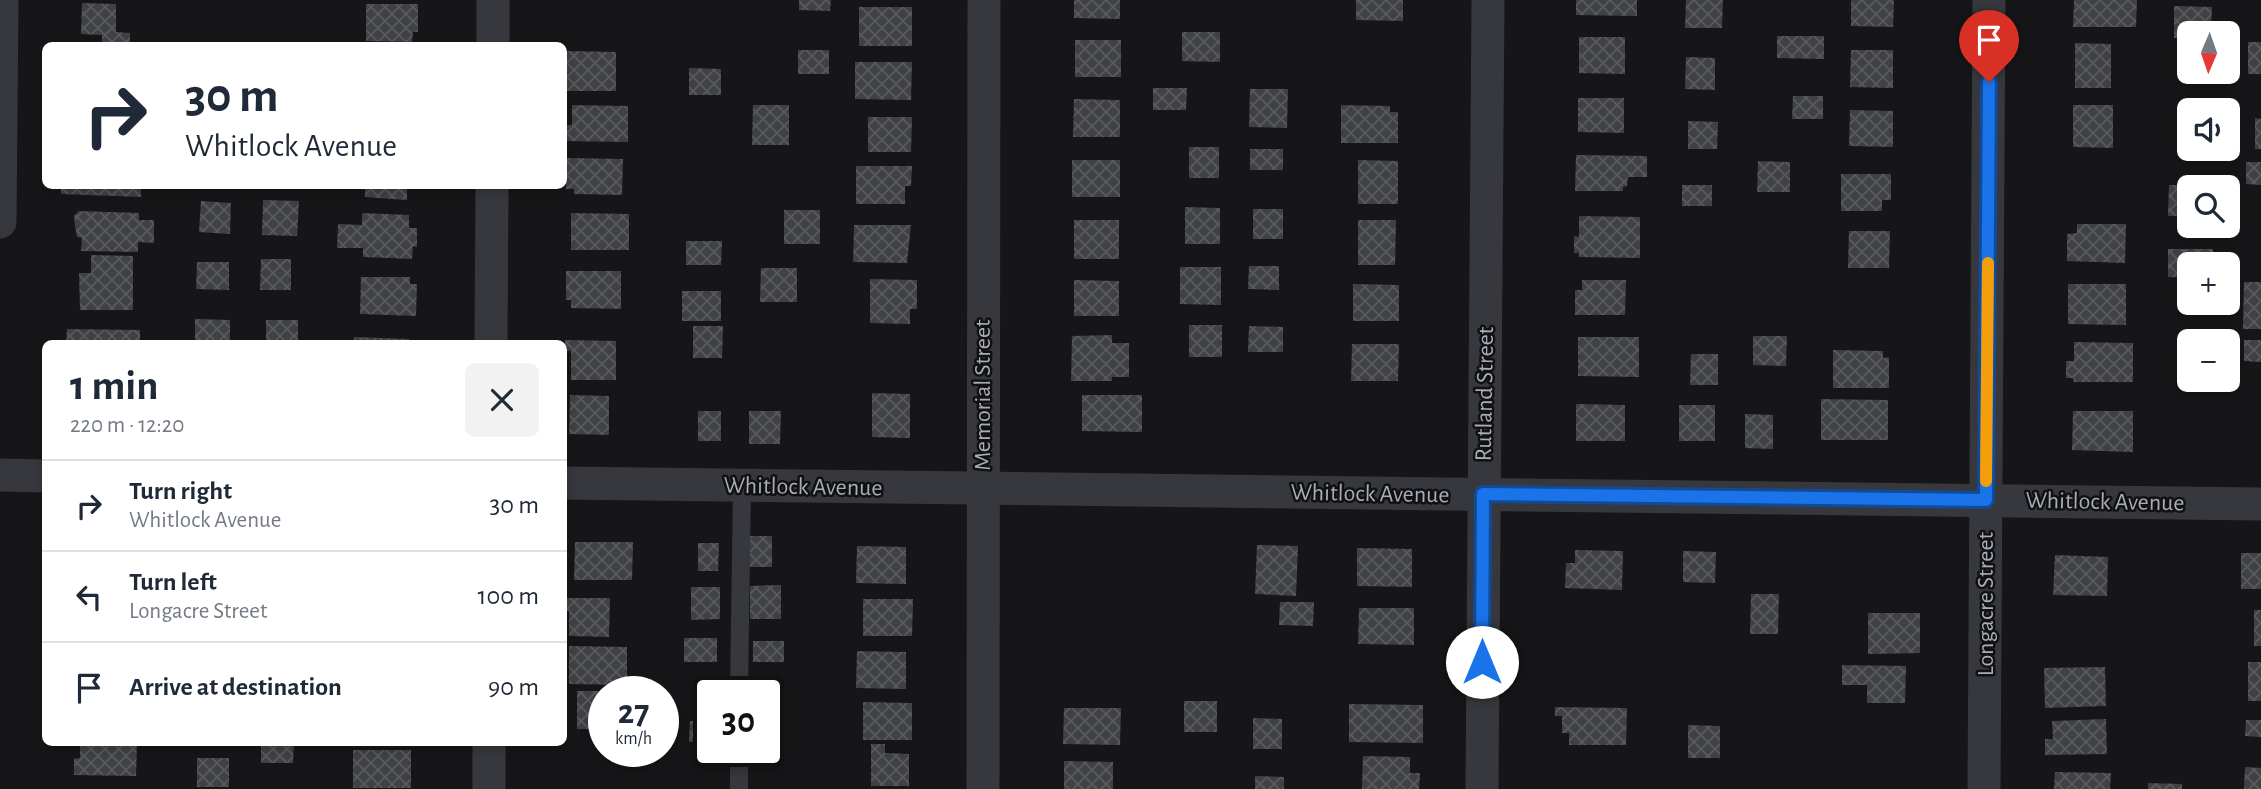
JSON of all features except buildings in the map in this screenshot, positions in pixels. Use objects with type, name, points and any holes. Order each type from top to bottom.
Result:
[{"type":"street","points":[[0,222],[2,0]]},
{"type":"street","points":[[493,0],[493,42]]},
{"type":"street","name":"Memorial Street","points":[[983,789],[984,0]]},
{"type":"street","name":"Rutland Street","points":[[1482,789],[1488,0]]},
{"type":"street","name":"Longacre Street","points":[[1984,789],[1989,0]]},
{"type":"street","points":[[491,340],[492,189]]},
{"type":"street","points":[[0,475],[42,476]]},
{"type":"street","name":"Whitlock Avenue","points":[[567,484],[2261,504]]},
{"type":"street","points":[[489,746],[489,789]]},
{"type":"lane","points":[[740,676],[742,485]]},
{"type":"lane","points":[[739,767],[739,789]]},
{"type":"slow traffic","points":[[1986,481],[1988,263]]},
{"type":"route","points":[[1482,662],[1483,494],[1986,500],[1989,82]]}]
